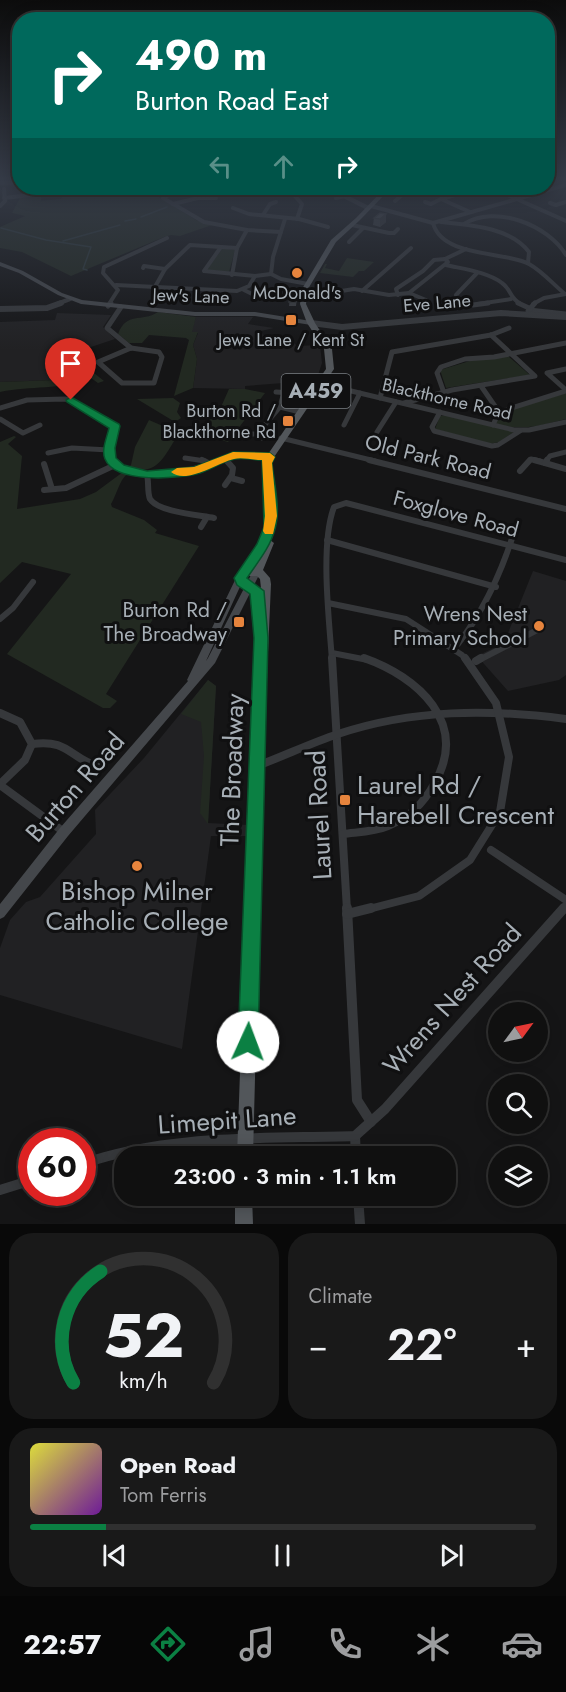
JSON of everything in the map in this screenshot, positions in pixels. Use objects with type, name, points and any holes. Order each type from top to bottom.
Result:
[{"type":"main road","points":[[285,318],[298,315],[304,310],[307,287],[331,243],[339,236]]},
{"type":"main road","name":"Jew's Lane","points":[[0,264],[70,299],[108,306],[195,315],[251,314],[311,323]]},
{"type":"main road","name":"A459","points":[[242,576],[263,545],[270,527],[271,508],[266,463],[330,369],[331,357],[328,349],[304,310]]},
{"type":"main road","points":[[242,576],[257,571],[275,522],[276,499],[270,457]]},
{"type":"main road","name":"Burton Road","points":[[0,913],[64,832],[186,693],[212,660],[257,571]]},
{"type":"main road","name":"The Broadway","points":[[245,1146],[261,638],[266,584],[265,578],[257,571]]},
{"type":"main road","name":"Burton Road","points":[[186,693],[242,576]]},
{"type":"main road","name":"The Broadway","points":[[242,576],[249,586],[257,591],[261,638]]},
{"type":"main road","points":[[219,621],[227,621],[243,598]]},
{"type":"main road","points":[[244,1206],[244,1224]]},
{"type":"street","points":[[232,275],[237,248],[244,236]]},
{"type":"street","points":[[271,274],[271,264],[279,236]]},
{"type":"street","points":[[349,242],[355,236]]},
{"type":"street","points":[[442,236],[466,249],[528,264],[566,294]]},
{"type":"street","points":[[505,236],[516,241],[529,255],[528,264]]},
{"type":"street","points":[[548,236],[558,243],[566,255]]},
{"type":"street","points":[[108,306],[117,295],[116,285],[103,273],[106,264],[168,238]]},
{"type":"street","points":[[558,243],[566,240]]},
{"type":"street","points":[[156,285],[165,269],[190,245],[237,248]]},
{"type":"street","points":[[221,247],[204,271],[232,275],[271,274],[307,287],[335,292],[362,291],[398,295],[409,293],[446,265]]},
{"type":"street","points":[[362,291],[411,247]]},
{"type":"street","points":[[398,295],[396,289],[423,271],[434,260],[445,259],[466,249]]},
{"type":"street","points":[[445,259],[448,263],[446,265]]},
{"type":"street","points":[[446,265],[477,273],[506,286],[511,299],[528,311],[541,299],[566,294]]},
{"type":"street","points":[[143,268],[144,266],[165,269]]},
{"type":"street","points":[[477,273],[456,295],[457,299],[470,304],[511,299]]},
{"type":"street","points":[[244,290],[255,276]]},
{"type":"street","points":[[116,285],[244,290],[256,296],[273,297]]},
{"type":"street","points":[[409,293],[426,300]]},
{"type":"street","points":[[0,309],[46,308],[70,299]]},
{"type":"street","points":[[121,307],[108,328],[130,348],[152,350],[160,354],[162,357],[154,383],[122,383],[98,362],[130,348]]},
{"type":"street","name":"Eve Lane","points":[[311,323],[332,328],[467,314],[528,311],[566,316]]},
{"type":"street","points":[[317,333],[332,328]]},
{"type":"street","points":[[380,398],[387,375],[389,355],[392,352],[491,335],[509,328]]},
{"type":"street","points":[[491,335],[535,376]]},
{"type":"street","points":[[443,390],[437,374],[441,367],[474,357],[511,354],[566,344]]},
{"type":"street","points":[[404,403],[443,390],[481,386],[566,369]]},
{"type":"street","points":[[493,425],[499,412],[566,391],[547,373]]},
{"type":"street","name":"Blackthorne Road","points":[[321,384],[520,431],[566,422]]},
{"type":"street","points":[[481,386],[499,412]]},
{"type":"street","points":[[248,434],[259,436],[280,407],[287,393],[276,392]]},
{"type":"street","points":[[344,425],[360,393]]},
{"type":"street","points":[[0,408],[30,400],[74,401],[84,410],[115,426],[109,450],[111,459],[115,465],[133,473],[147,475],[196,470],[224,458],[244,454],[270,457]]},
{"type":"street","points":[[377,432],[396,402]]},
{"type":"street","points":[[280,407],[300,412]]},
{"type":"street","points":[[440,412],[432,429],[438,433],[459,438],[498,445],[520,431]]},
{"type":"street","points":[[0,419],[20,435],[40,426]]},
{"type":"street","name":"Old Park Road","points":[[281,438],[566,509]]},
{"type":"street","points":[[48,453],[56,448],[109,450]]},
{"type":"street","points":[[545,463],[550,456],[566,452]]},
{"type":"street","points":[[185,458],[194,456],[210,464]]},
{"type":"street","points":[[224,458],[233,468],[231,478],[225,485]]},
{"type":"street","points":[[520,471],[531,459],[566,469]]},
{"type":"street","points":[[44,490],[66,488],[115,465]]},
{"type":"street","points":[[42,468],[49,476],[52,489]]},
{"type":"street","points":[[147,475],[150,483],[149,496],[153,502],[165,508],[210,517],[201,527]]},
{"type":"street","points":[[231,478],[242,482]]},
{"type":"street","name":"Foxglove Road","points":[[337,505],[346,503],[360,506],[566,560]]},
{"type":"street","name":"Laurel Road","points":[[337,505],[328,523],[328,603],[357,1100],[371,1122]]},
{"type":"street","points":[[458,644],[482,614],[496,587],[516,526]]},
{"type":"street","points":[[327,540],[496,587]]},
{"type":"street","points":[[0,619],[26,596],[33,582]]},
{"type":"street","points":[[328,603],[354,604],[406,616],[458,644],[486,672]]},
{"type":"street","points":[[476,662],[543,627]]},
{"type":"street","points":[[332,653],[347,653],[387,665],[416,685],[438,712],[444,729],[446,748],[442,772],[435,787],[412,811],[389,826],[372,831],[343,834]]},
{"type":"street","points":[[508,704],[516,723]]},
{"type":"street","points":[[257,766],[337,735],[376,723],[438,712],[512,712],[566,718]]},
{"type":"street","points":[[1,714],[20,722],[32,744],[30,754],[0,785],[64,832]]},
{"type":"street","points":[[32,744],[45,741],[61,743],[86,769],[99,767]]},
{"type":"street","points":[[347,914],[398,907],[428,898],[454,882],[488,853],[566,900]]},
{"type":"street","name":"Wrens Nest Road","points":[[371,1122],[386,1109],[566,906]]},
{"type":"street","points":[[356,1146],[355,1136],[371,1122]]},
{"type":"street","name":"Limepit Lane","points":[[96,1159],[111,1154],[181,1142],[355,1136]]},
{"type":"street","points":[[0,1190],[18,1184]]},
{"type":"street","points":[[360,1206],[363,1223]]},
{"type":"shaded area","points":[[0,236],[167,236],[71,276],[22,252],[0,248]]},
{"type":"shaded area","points":[[223,248],[235,250],[229,272],[206,270]]},
{"type":"shaded area","points":[[347,258],[374,262],[353,277],[320,273],[325,264],[327,264],[325,268],[339,271]]},
{"type":"shaded area","points":[[158,312],[196,317],[192,332],[198,332],[193,345],[197,359],[193,388],[174,396],[189,340],[149,335],[142,343],[129,343],[118,334],[126,322]]},
{"type":"shaded area","points":[[57,313],[111,315],[103,327],[115,339],[79,351],[71,342],[66,342],[89,369],[57,380],[0,382],[0,322],[55,320]]},
{"type":"shaded area","points":[[196,317],[253,317],[248,324],[274,328],[261,331],[265,338],[293,342],[297,346],[320,345],[322,363],[314,387],[310,381],[245,386],[245,389],[193,388],[197,359],[193,345],[198,333],[191,332]]},
{"type":"shaded area","points":[[508,356],[530,375],[446,388],[440,370],[473,360]]},
{"type":"shaded area","points":[[89,369],[104,381],[98,383],[91,378],[68,385],[0,392],[0,382],[57,380]]},
{"type":"shaded area","points":[[229,389],[265,393],[228,442],[214,438],[201,427],[221,407]]},
{"type":"shaded area","points":[[566,393],[566,419],[539,426],[496,424],[501,413]]},
{"type":"shaded area","points":[[173,398],[180,403],[177,412],[181,418],[175,422],[137,399]]},
{"type":"shaded area","points":[[446,415],[514,432],[499,442],[490,444],[435,429],[440,416]]},
{"type":"shaded area","points":[[149,420],[179,433],[165,456],[154,467],[138,470],[128,468],[131,465],[135,447]]},
{"type":"shaded area","points":[[16,437],[8,444],[22,456],[17,509],[80,499],[96,492],[123,472],[127,474],[120,484],[111,504],[112,507],[144,520],[157,530],[155,533],[199,546],[106,694],[117,701],[110,708],[103,708],[7,654],[71,574],[22,562],[0,583],[0,442]]},
{"type":"shaded area","name":"Wrens Nest Primary School","points":[[533,571],[566,581],[566,675],[559,680],[508,691],[477,656],[504,643]]},
{"type":"shaded area","name":"Bishop Milner Catholic College","points":[[208,680],[216,686],[208,823],[249,825],[248,836],[211,836],[182,1049],[0,995],[0,948],[10,920],[26,902],[40,897],[96,834],[95,810],[144,758]]},
{"type":"shaded area","points":[[208,680],[216,686],[208,824],[200,813],[204,756],[201,722],[181,714]]},
{"type":"building","points":[[290,297],[297,297],[296,302],[289,302]]},
{"type":"waterway","points":[[31,236],[91,247],[83,269],[87,270]]},
{"type":"waterway","points":[[63,241],[80,236]]},
{"type":"slow traffic","points":[[177,472],[203,468],[233,455],[270,457],[266,463],[271,516],[269,531]]},
{"type":"place","name":"McDonald's","points":[[297,273]]},
{"type":"place","name":"Jews Lane / Kent St","points":[[291,320]]},
{"type":"place","name":"Burton Rd / Blackthorne Rd","points":[[288,421]]},
{"type":"place","name":"Burton Rd / The Broadway","points":[[239,622]]},
{"type":"place","name":"Wrens Nest Primary School","points":[[539,626]]},
{"type":"place","name":"Laurel Rd / Harebell Crescent","points":[[345,800]]},
{"type":"place","name":"Bishop Milner Catholic College","points":[[137,866]]},
{"type":"route","points":[[71,400],[77,402],[84,410],[115,426],[116,430],[109,454],[115,465],[133,473],[147,475],[166,471],[196,470],[233,455],[270,457],[266,463],[271,508],[270,527],[263,545],[240,578],[242,582],[257,591],[261,638],[248,1042]]}]
